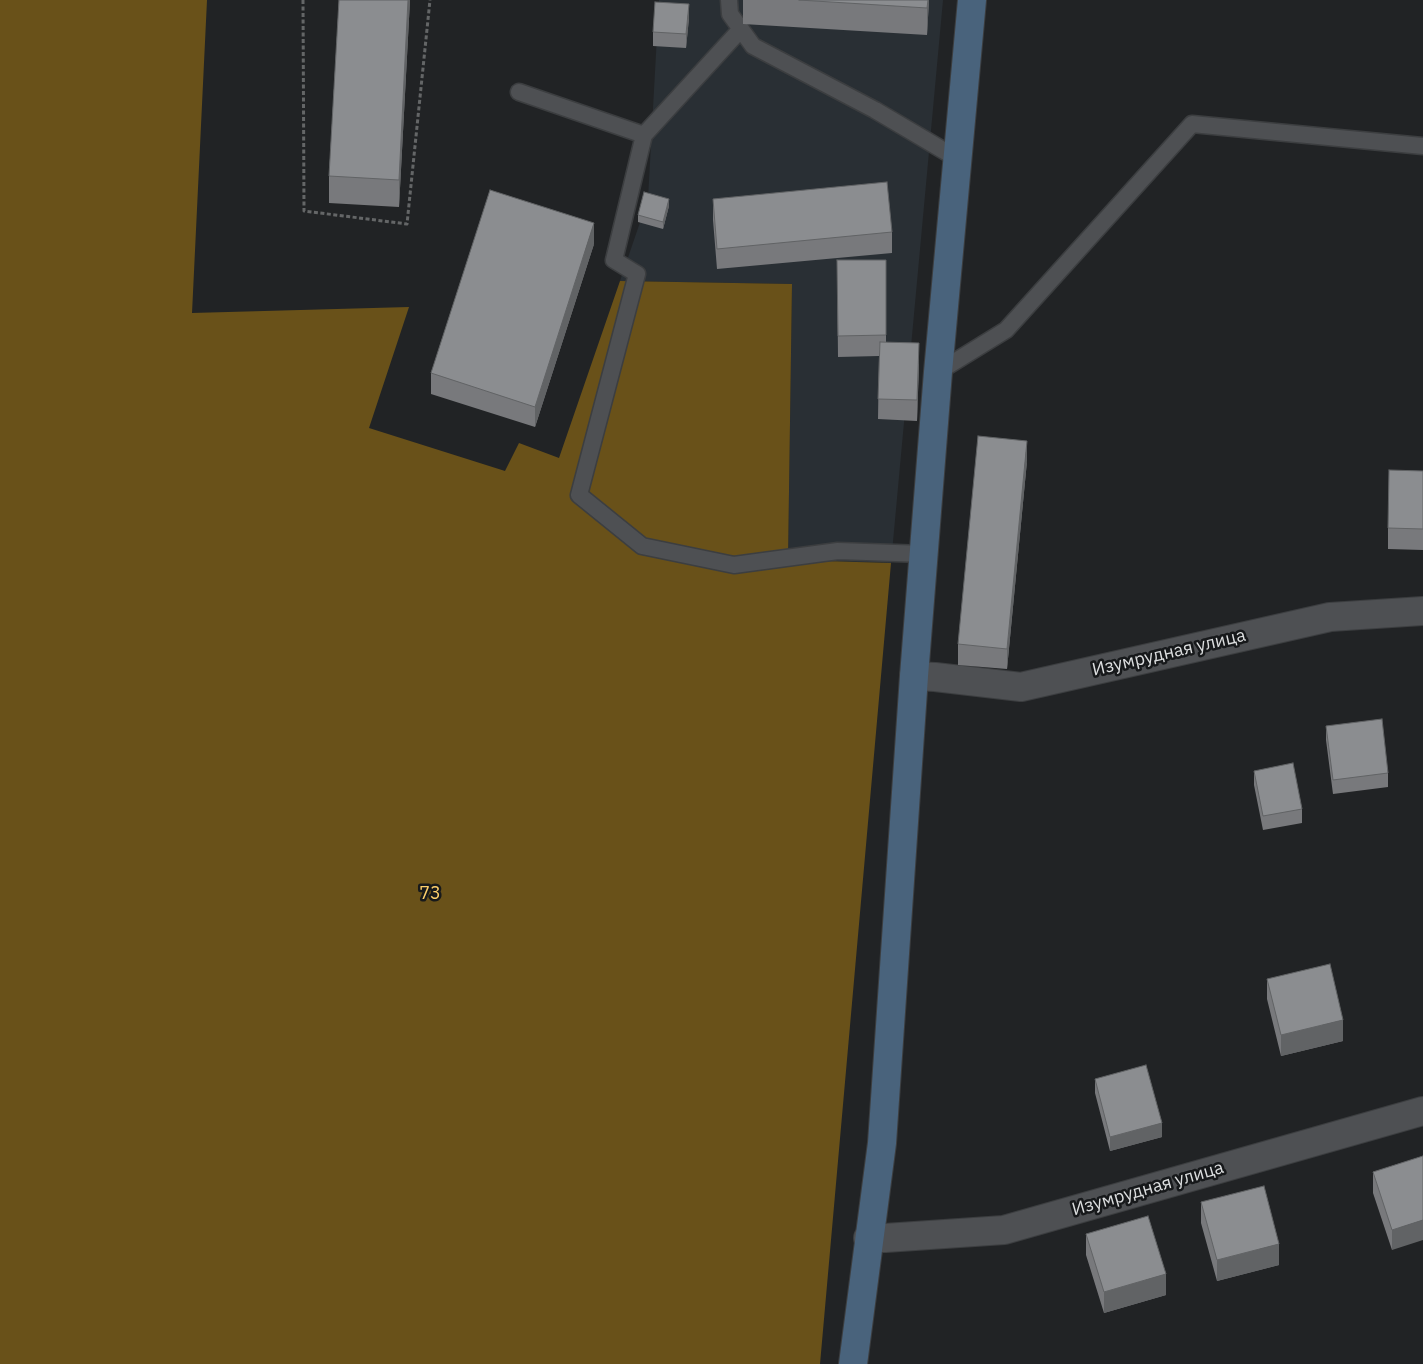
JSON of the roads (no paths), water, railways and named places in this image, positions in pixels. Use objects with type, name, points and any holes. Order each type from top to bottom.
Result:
[{"type":"street","points":[[853,1364],[882,1142],[914,676],[938,372],[972,0]]},
{"type":"street","name":"Изумрудная улица","points":[[914,676],[1021,687],[1330,617],[1423,611]]},
{"type":"street","name":"Изумрудная улица","points":[[868,1238],[1004,1230],[1423,1111]]},
{"type":"lane","points":[[729,0],[730,14],[753,46],[875,110],[958,159]]},
{"type":"lane","points":[[741,29],[644,135],[614,260],[637,274],[579,496],[642,546],[734,565],[838,551],[924,554]]},
{"type":"lane","points":[[519,92],[644,135]]},
{"type":"lane","points":[[938,372],[1006,330],[1192,124],[1423,146]]},
{"type":"park label","name":"73","points":[[430,894]]}]
